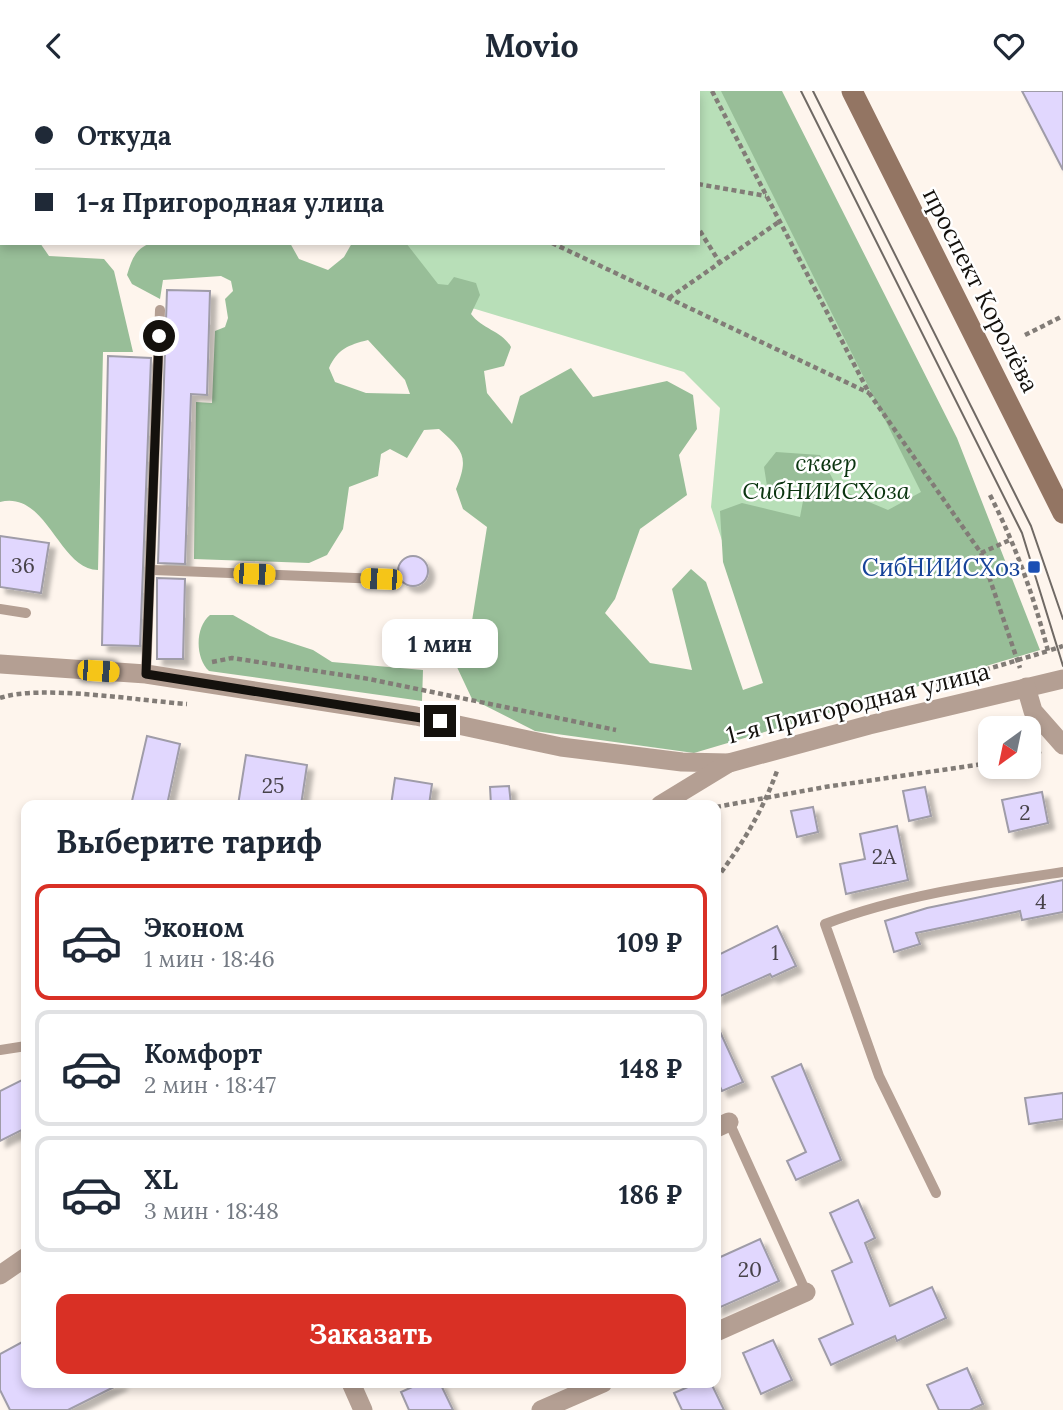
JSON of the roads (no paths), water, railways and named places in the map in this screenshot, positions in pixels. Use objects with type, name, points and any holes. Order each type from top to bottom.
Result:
[{"type":"main road","name":"проспект Королёва","points":[[852,91],[1063,513]]},
{"type":"street","name":"1-я Пригородная улица","points":[[0,664],[146,674],[416,716],[561,747],[682,762],[729,763],[1063,679]]},
{"type":"street","points":[[1026,687],[1033,711],[1063,745]]},
{"type":"street","points":[[668,800],[729,763]]},
{"type":"street","points":[[0,1275],[21,1260]]},
{"type":"street","points":[[721,1330],[806,1292]]},
{"type":"street","points":[[353,1388],[363,1410]]},
{"type":"street","points":[[541,1410],[592,1388]]},
{"type":"lane","points":[[146,674],[153,570],[160,310]]},
{"type":"lane","points":[[153,570],[381,579]]},
{"type":"lane","points":[[0,610],[26,613]]},
{"type":"lane","points":[[936,1193],[879,1076],[825,924],[892,903],[952,889],[1063,872]]},
{"type":"lane","points":[[0,1050],[21,1047]]},
{"type":"lane","points":[[722,1125],[806,1292]]},
{"type":"tram line","points":[[801,91],[1022,533],[1063,666]]},
{"type":"tram line","points":[[813,91],[1031,526],[1063,619]]},
{"type":"place","name":"СибНИИСХоз","points":[[1034,567]]},
{"type":"park label","name":"сквер СибНИИСХоза","points":[[826,476]]}]
